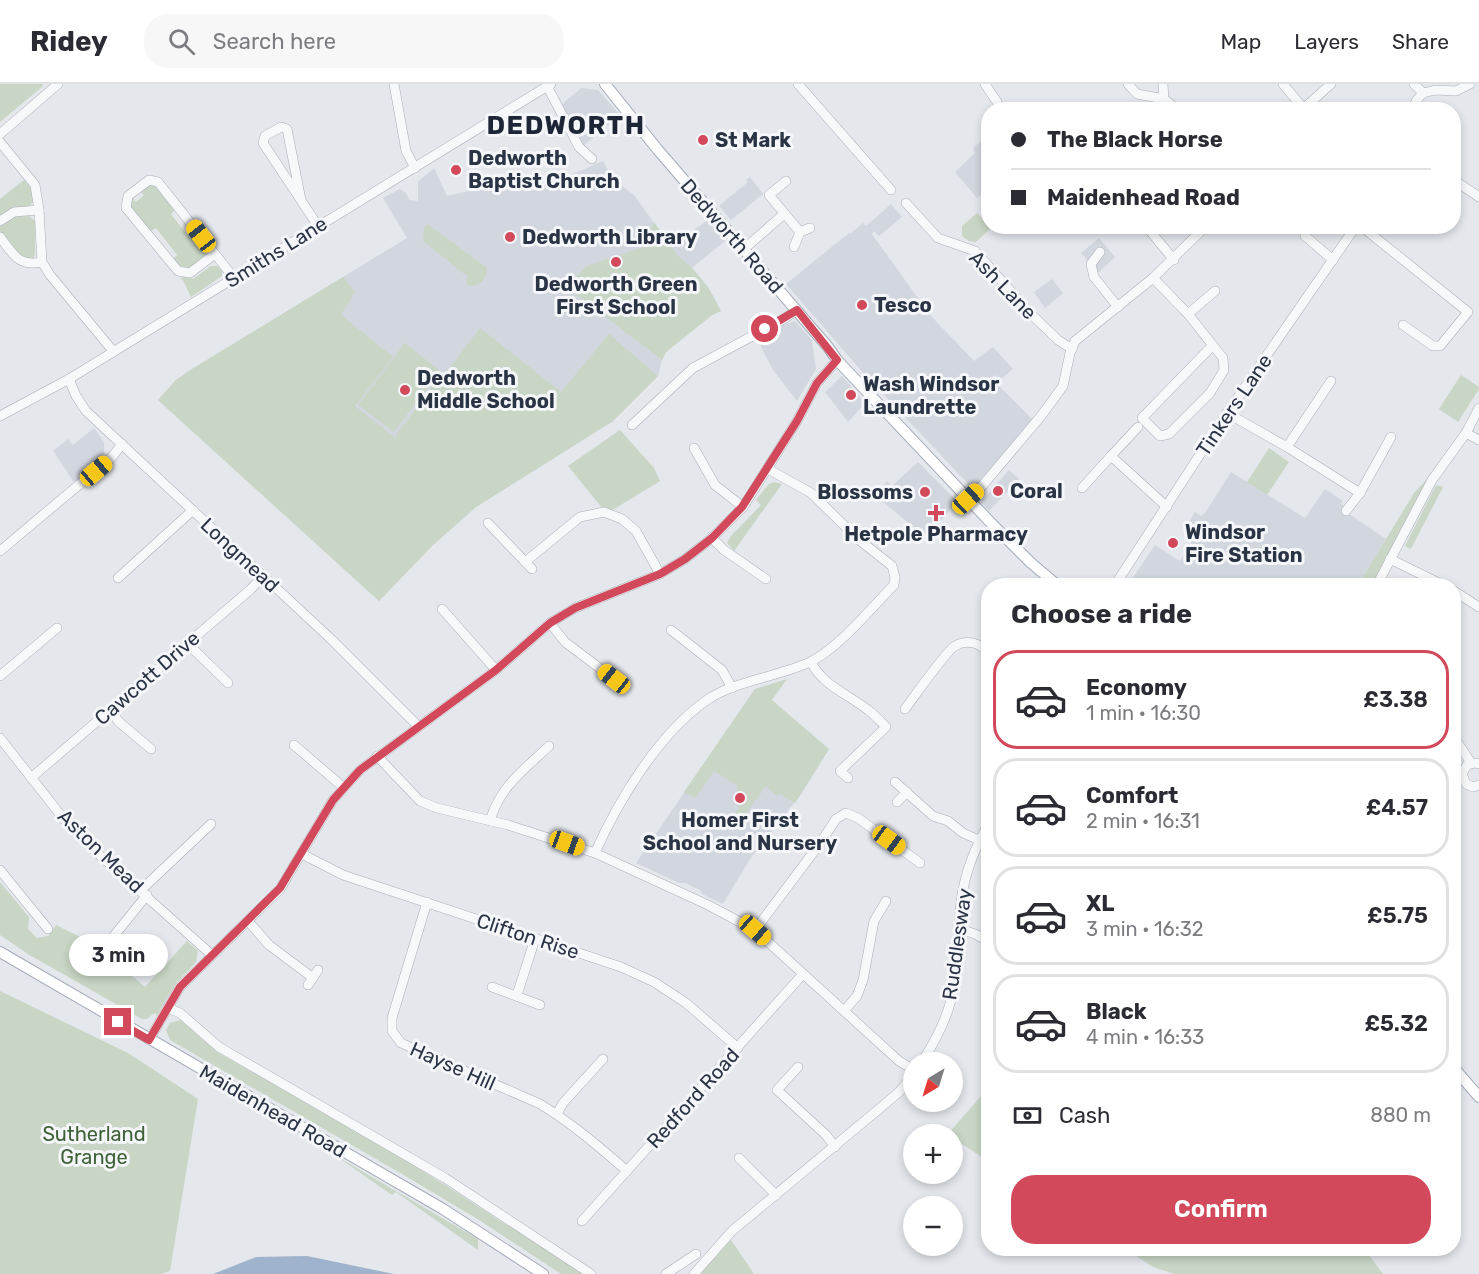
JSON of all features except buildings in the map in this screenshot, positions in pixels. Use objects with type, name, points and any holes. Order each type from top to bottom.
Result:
[{"type":"main road","name":"Dedworth Road","points":[[608,86],[658,150],[797,310],[837,360],[968,499],[1030,562],[1049,578]]},
{"type":"main road","name":"Maidenhead Road","points":[[0,952],[462,1220],[543,1274]]},
{"type":"main road","points":[[1461,1076],[1479,1097]]},
{"type":"street","points":[[0,134],[58,84]]},
{"type":"street","points":[[394,84],[406,152],[415,168]]},
{"type":"street","points":[[798,84],[891,190]]},
{"type":"street","points":[[985,84],[997,102]]},
{"type":"street","points":[[1128,84],[1137,94],[1164,99],[1168,102]]},
{"type":"street","points":[[1163,84],[1164,99]]},
{"type":"street","points":[[1283,84],[1297,102]]},
{"type":"street","points":[[1311,102],[1331,84]]},
{"type":"street","points":[[1414,84],[1423,93]]},
{"type":"street","points":[[1416,102],[1423,93],[1435,90],[1456,91],[1470,84]]},
{"type":"street","points":[[549,85],[579,147],[592,159]]},
{"type":"street","name":"Smiths Lane","points":[[1,415],[69,379],[549,85]]},
{"type":"street","points":[[301,200],[287,129],[281,127],[265,136],[263,143],[318,226]]},
{"type":"street","points":[[0,142],[35,184],[42,262],[50,275],[113,351]]},
{"type":"street","points":[[215,254],[190,273],[178,271],[126,208],[128,195],[149,180],[158,182],[215,254],[234,278]]},
{"type":"street","points":[[786,181],[769,195],[800,232]]},
{"type":"street","points":[[1461,185],[1479,198]]},
{"type":"street","name":"Ash Lane","points":[[906,202],[938,238],[975,250],[1032,315],[1058,340],[1072,349]]},
{"type":"street","points":[[0,221],[14,212],[39,210]]},
{"type":"street","points":[[744,249],[784,214]]},
{"type":"street","points":[[794,247],[800,232],[810,228]]},
{"type":"street","points":[[1153,234],[1174,260]]},
{"type":"street","points":[[968,499],[1041,416],[1063,386],[1075,341],[1174,260],[1198,234]]},
{"type":"street","name":"Tinkers Lane","points":[[1120,578],[1227,413],[1351,234]]},
{"type":"street","points":[[1371,234],[1468,312],[1440,346],[1433,346],[1403,325]]},
{"type":"street","points":[[1305,236],[1333,260]]},
{"type":"street","points":[[0,237],[19,260],[29,265],[42,262]]},
{"type":"street","points":[[1100,252],[1091,264],[1094,277],[1118,307]]},
{"type":"street","points":[[1153,278],[1188,315],[1223,358],[1224,370],[1210,393],[1169,434],[1160,436],[1142,418],[1212,346]]},
{"type":"street","points":[[1188,315],[1215,291]]},
{"type":"street","points":[[632,425],[693,368],[797,310]]},
{"type":"street","points":[[149,1040],[180,987],[280,888],[343,787],[377,756],[496,670],[550,623],[575,608],[660,574],[685,559],[712,538],[742,507],[768,469],[817,383],[837,360]]},
{"type":"street","name":"Longmead","points":[[69,379],[86,411],[332,640],[418,726]]},
{"type":"street","points":[[1287,447],[1331,381]]},
{"type":"street","points":[[1380,578],[1432,480],[1466,433],[1479,408]]},
{"type":"street","points":[[1227,413],[1360,493]]},
{"type":"street","points":[[1082,488],[1138,428]]},
{"type":"street","points":[[1466,433],[1479,440]]},
{"type":"street","points":[[1346,511],[1360,493],[1391,437]]},
{"type":"street","points":[[0,551],[112,457],[122,444]]},
{"type":"street","points":[[693,448],[715,485],[742,507]]},
{"type":"street","points":[[1112,456],[1167,507]]},
{"type":"street","points":[[595,853],[610,818],[641,771],[678,724],[708,699],[732,688],[811,662],[832,648],[894,585],[895,577],[892,566],[858,539],[811,494],[768,469]]},
{"type":"street","points":[[118,578],[193,510]]},
{"type":"street","points":[[488,523],[499,531],[529,566],[580,517],[604,512],[622,519],[636,531],[660,574]]},
{"type":"street","points":[[712,538],[723,550],[766,579]]},
{"type":"street","points":[[1390,559],[1429,578]]},
{"type":"street","name":"Cawcott Drive","points":[[31,778],[111,711],[262,577]]},
{"type":"street","points":[[1461,595],[1479,607]]},
{"type":"street","points":[[442,608],[496,670]]},
{"type":"street","points":[[550,623],[565,642],[614,679]]},
{"type":"street","points":[[0,676],[57,628]]},
{"type":"street","points":[[671,630],[722,670],[732,688]]},
{"type":"street","points":[[910,706],[954,647],[969,642],[981,646]]},
{"type":"street","points":[[187,643],[228,683]]},
{"type":"street","points":[[811,662],[817,673],[827,683],[865,714],[886,727],[840,771],[848,778]]},
{"type":"street","points":[[111,711],[119,722],[151,749]]},
{"type":"street","name":"Aston Mead","points":[[0,738],[63,818],[212,955]]},
{"type":"street","points":[[294,745],[343,787]]},
{"type":"street","points":[[490,821],[502,792],[538,751],[549,746]]},
{"type":"street","points":[[1461,746],[1475,764],[1465,767],[1462,778],[1470,786],[1479,786]]},
{"type":"street","points":[[377,756],[420,801],[437,808],[490,821],[595,853],[708,905],[755,930],[903,1063]]},
{"type":"street","points":[[895,782],[933,816],[948,821],[963,833],[980,840]]},
{"type":"street","points":[[897,802],[906,792]]},
{"type":"street","points":[[755,930],[836,819],[846,813],[858,818],[920,863]]},
{"type":"street","points":[[108,943],[119,936],[144,893],[210,824]]},
{"type":"street","name":"Ruddlesway","points":[[927,1052],[945,1019],[953,992],[960,911],[972,857],[980,840]]},
{"type":"street","name":"Clifton Rise","points":[[302,854],[343,874],[621,967],[654,982],[686,1003],[738,1048]]},
{"type":"street","points":[[0,870],[43,927]]},
{"type":"street","name":"Hayse Hill","points":[[427,902],[392,1018],[392,1031],[401,1043],[540,1104],[557,1114],[579,1129],[627,1171]]},
{"type":"street","points":[[844,1011],[857,996],[863,980],[874,921],[885,905]]},
{"type":"street","points":[[248,921],[269,945],[313,978]]},
{"type":"street","points":[[960,929],[981,937]]},
{"type":"street","points":[[517,995],[535,939]]},
{"type":"street","name":"Redford Road","points":[[581,1221],[803,974]]},
{"type":"street","points":[[492,987],[540,1005]]},
{"type":"street","name":"Maidenhead Road","points":[[168,1008],[180,1013],[219,1047],[445,1178],[591,1274]]},
{"type":"street","points":[[557,1114],[597,1060]]},
{"type":"street","points":[[798,1067],[777,1090],[794,1111],[826,1135],[835,1146]]},
{"type":"street","points":[[694,1274],[732,1231],[903,1087]]},
{"type":"street","points":[[746,1160],[776,1195]]},
{"type":"street","points":[[672,1272],[696,1254]]},
{"type":"shaded area","points":[[581,88],[598,90],[620,115],[584,145],[574,140],[560,106]]},
{"type":"shaded area","points":[[981,141],[981,194],[977,198],[955,172],[975,153],[973,148]]},
{"type":"shaded area","name":"Dedworth Middle School","points":[[603,161],[614,180],[634,195],[672,248],[675,243],[708,220],[725,241],[692,268],[708,287],[721,311],[712,315],[666,352],[658,376],[613,421],[476,507],[433,545],[379,601],[158,400],[176,380],[192,369],[407,238],[383,198],[400,189],[406,193],[409,200],[418,201],[418,182],[434,168],[447,196],[525,178],[533,191]]},
{"type":"shaded area","points":[[750,177],[763,194],[731,220],[719,206],[748,182],[746,180]]},
{"type":"shaded area","points":[[891,204],[902,217],[879,236],[874,231],[872,234],[930,315],[974,361],[993,347],[1013,369],[1000,380],[995,375],[991,378],[1033,420],[973,489],[865,375],[786,284],[849,233],[863,223],[866,226]]},
{"type":"shaded area","points":[[1099,238],[1115,257],[1098,273],[1081,253]]},
{"type":"shaded area","points":[[1052,279],[1063,293],[1045,308],[1034,292]]},
{"type":"shaded area","points":[[795,321],[812,340],[816,369],[797,401],[773,370],[756,337],[768,330]]},
{"type":"shaded area","points":[[842,376],[865,403],[848,422],[825,392]]},
{"type":"shaded area","points":[[94,428],[104,442],[104,457],[74,482],[53,451],[68,439],[73,445]]},
{"type":"shaded area","points":[[918,462],[958,502],[927,535],[917,530],[875,495],[887,481],[892,486]]},
{"type":"shaded area","points":[[1009,470],[1019,479],[989,511],[981,502]]},
{"type":"shaded area","points":[[1231,472],[1305,518],[1325,489],[1343,501],[1341,504],[1351,511],[1349,514],[1386,539],[1362,578],[1133,578],[1155,545],[1180,561],[1191,543],[1189,534],[1184,530],[1195,512],[1201,516]]},
{"type":"shaded area","name":"Homer First School and Nursery","points":[[755,689],[829,749],[802,793],[750,859],[723,904],[702,894],[700,890],[636,863]]},
{"type":"green space","points":[[0,84],[42,84],[43,86],[0,122]]},
{"type":"green space","points":[[24,180],[32,190],[33,202],[28,207],[0,216],[0,199]]},
{"type":"green space","points":[[149,185],[155,185],[175,210],[171,214],[188,236],[193,232],[207,250],[205,256],[189,268],[180,266],[173,259],[177,255],[156,228],[151,231],[130,207],[132,197],[136,202],[144,195],[140,191]]},
{"type":"green space","points":[[977,213],[981,217],[981,234],[985,234],[976,242],[969,241],[962,236],[962,226]]},
{"type":"green space","points":[[29,216],[35,221],[35,254],[33,259],[27,261],[22,259],[0,231],[0,226],[9,217]]},
{"type":"green space","points":[[654,222],[678,256],[708,287],[721,311],[712,315],[666,352],[662,360],[565,286],[589,265],[644,247]]},
{"type":"green space","points":[[429,225],[487,268],[482,282],[467,285],[467,274],[423,241],[424,227]]},
{"type":"green space","points":[[211,266],[217,266],[222,271],[222,276],[191,297],[183,280],[180,279],[185,276],[193,279]]},
{"type":"green space","name":"Dedworth Middle School","points":[[343,277],[355,292],[341,315],[393,357],[355,406],[395,438],[443,372],[445,374],[480,328],[561,392],[609,334],[658,376],[613,421],[476,507],[433,545],[379,601],[158,400],[176,380],[192,369]]},
{"type":"green space","points":[[405,343],[440,371],[394,432],[358,405]]},
{"type":"green space","points":[[1461,375],[1479,389],[1458,422],[1439,409]]},
{"type":"green space","points":[[620,430],[654,468],[660,481],[611,511],[603,509],[568,466]]},
{"type":"green space","points":[[1269,448],[1289,462],[1267,495],[1247,482]]},
{"type":"green space","points":[[1428,478],[1378,578],[1362,578],[1414,493]]},
{"type":"green space","points":[[774,482],[782,484],[734,551],[727,543],[730,537],[761,505],[756,500],[769,484]]},
{"type":"green space","points":[[1436,485],[1443,487],[1411,549],[1405,546]]},
{"type":"green space","points":[[787,679],[772,700],[829,749],[795,803],[780,794],[777,796],[766,786],[740,821],[734,816],[745,796],[737,791],[738,786],[714,771],[695,798],[684,792],[755,689]]},
{"type":"green space","points":[[0,882],[29,917],[28,929],[37,938],[48,936],[56,925],[96,945],[145,987],[187,941],[198,951],[196,962],[176,983],[157,1015],[154,1013],[147,1019],[142,1019],[28,954],[0,935]]},
{"type":"green space","name":"Sutherland Grange","points":[[0,991],[128,1053],[198,1099],[170,1271],[161,1274],[0,1274]]},
{"type":"green space","points":[[181,1020],[217,1052],[403,1158],[583,1274],[561,1274],[479,1220],[170,1040],[166,1030],[170,1023]]},
{"type":"green space","points":[[981,1096],[981,1156],[963,1145],[963,1124],[957,1124]]},
{"type":"green space","points":[[336,1156],[478,1239],[478,1250],[396,1192],[392,1195]]},
{"type":"green space","points":[[731,1240],[754,1274],[701,1274],[711,1257]]},
{"type":"green space","points":[[1136,1256],[1370,1256],[1383,1274],[1174,1274],[1153,1267]]},
{"type":"water","points":[[307,1256],[394,1274],[213,1274],[256,1257]]},
{"type":"place","name":"St Mark","points":[[703,140]]},
{"type":"place","name":"Dedworth Baptist Church","points":[[456,170]]},
{"type":"place","name":"Dedworth Library","points":[[510,237]]},
{"type":"place","name":"Dedworth Green First School","points":[[616,262]]},
{"type":"place","name":"Tesco","points":[[862,305]]},
{"type":"place","name":"Dedworth Middle School","points":[[405,390]]},
{"type":"place","name":"Wash Windsor Laundrette","points":[[851,395]]},
{"type":"place","name":"Coral","points":[[998,491]]},
{"type":"place","name":"Blossoms","points":[[925,492]]},
{"type":"place","name":"Hetpole Pharmacy","points":[[936,513]]},
{"type":"place","name":"Windsor Fire Station","points":[[1173,543]]},
{"type":"place","name":"Homer First School and Nursery","points":[[740,798]]},
{"type":"district","name":"DEDWORTH","points":[[566,125]]},
{"type":"route","points":[[118,1022],[149,1040],[180,987],[280,888],[333,800],[360,770],[496,670],[550,623],[575,608],[660,574],[685,559],[712,538],[742,507],[768,469],[822,375],[837,360],[797,310],[765,329]]}]
